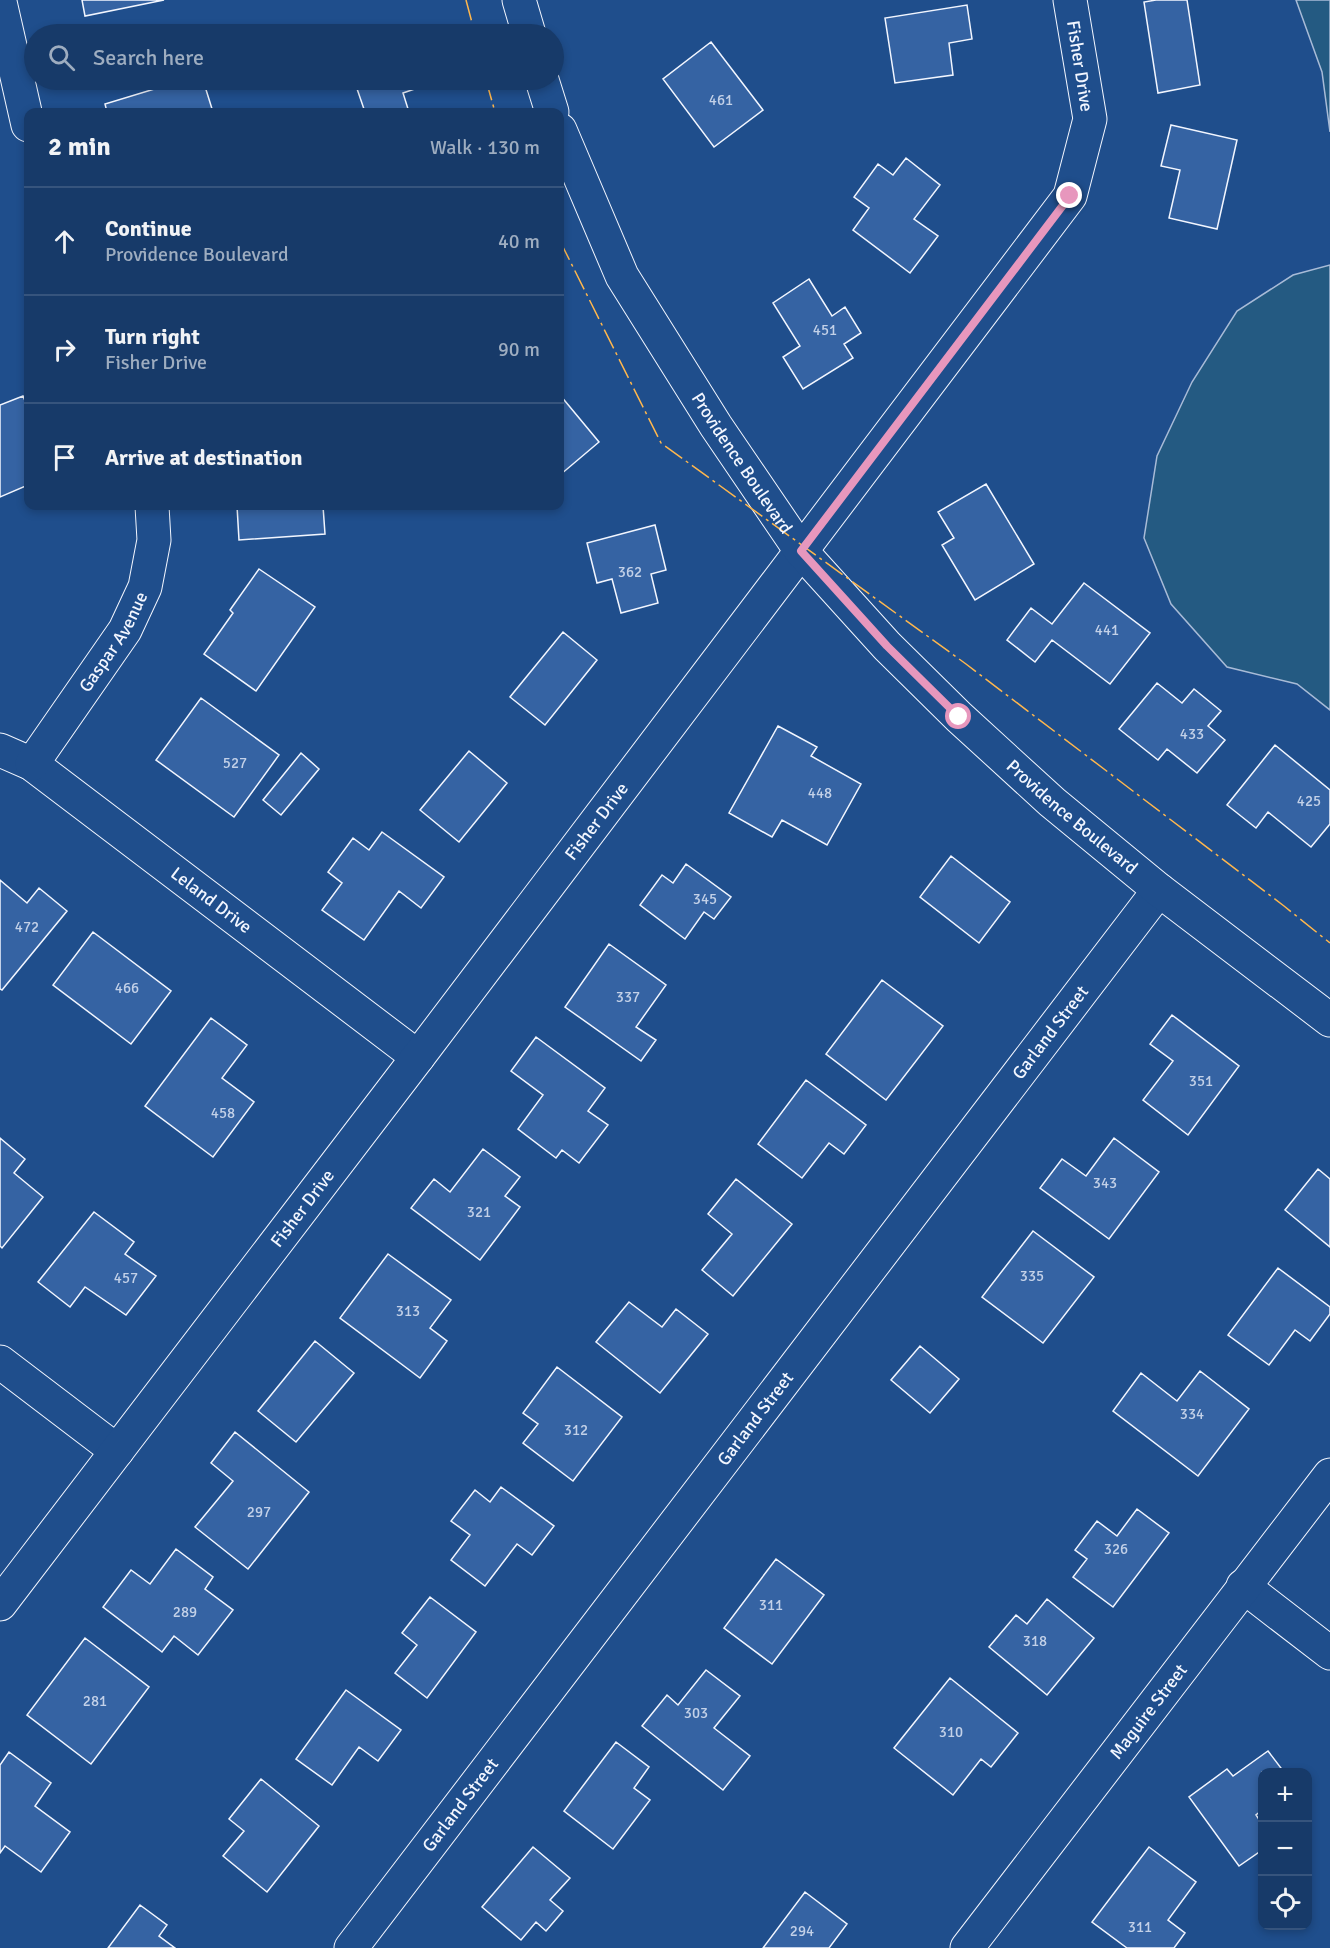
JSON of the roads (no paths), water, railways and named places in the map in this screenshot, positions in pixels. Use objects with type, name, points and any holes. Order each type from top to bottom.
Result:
[{"type":"street","points":[[519,0],[526,24]]},
{"type":"street","name":"Fisher Drive","points":[[0,1604],[418,1057],[1070,196],[1090,119],[1070,0]]},
{"type":"street","points":[[0,2],[24,108]]},
{"type":"street","points":[[545,90],[551,108]]},
{"type":"street","name":"Providence Boulevard","points":[[564,139],[622,276],[716,426],[801,551],[887,646],[959,717],[1052,802],[1159,890],[1330,1020]]},
{"type":"street","name":"Gaspar Avenue","points":[[32,764],[125,630],[145,587],[154,540],[152,510]]},
{"type":"street","name":"Leland Drive","points":[[0,750],[32,764],[418,1057]]},
{"type":"street","name":"Garland Street","points":[[351,1948],[1159,890]]},
{"type":"street","points":[[0,1362],[117,1451]]},
{"type":"street","name":"Maguire Street","points":[[967,1948],[1330,1475]]},
{"type":"street","points":[[1243,1586],[1330,1653]]}]
